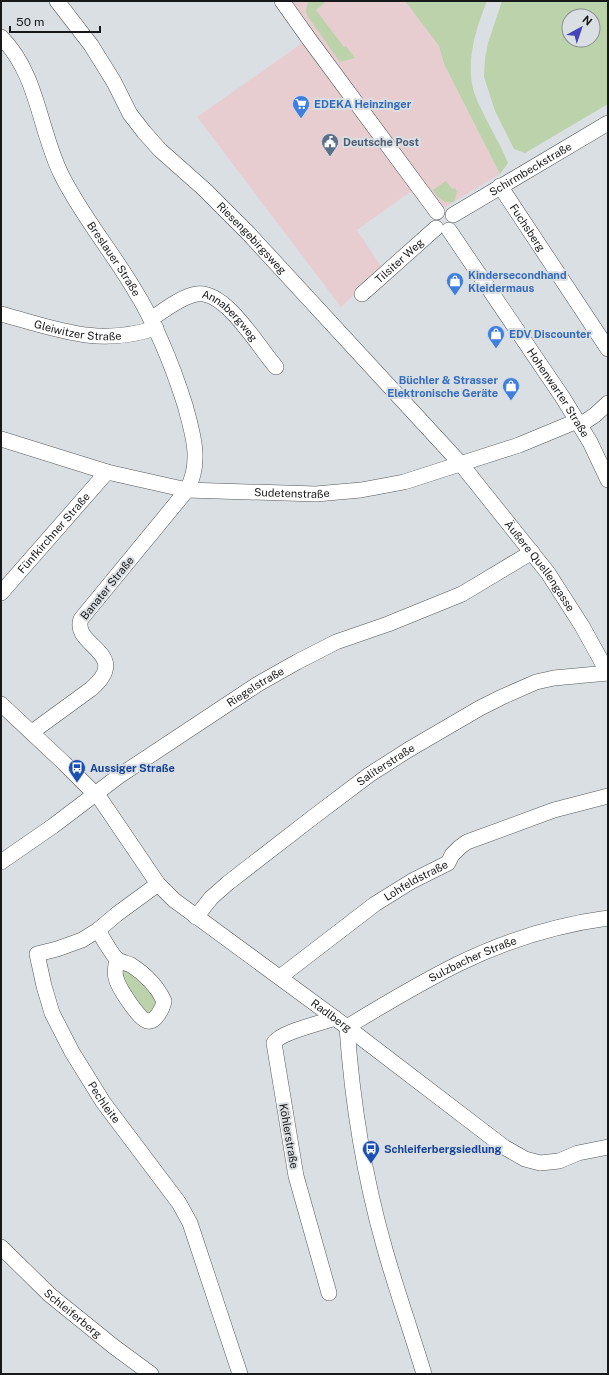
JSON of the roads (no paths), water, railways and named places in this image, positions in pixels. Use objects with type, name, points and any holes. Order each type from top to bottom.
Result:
[{"type":"street","name":"Riesengebirgsweg","points":[[57,1],[91,45],[114,82],[130,114],[144,132],[160,150],[248,232],[461,464]]},
{"type":"street","points":[[286,2],[318,52],[437,212]]},
{"type":"street","name":"Breslauer Straße","points":[[1,37],[16,56],[30,84],[60,173],[91,225],[134,288],[173,367],[188,417],[195,447],[195,468],[193,480],[187,490]]},
{"type":"street","name":"Schirmbeckstraße","points":[[453,215],[608,123]]},
{"type":"street","name":"Fuchsberg","points":[[500,186],[608,348]]},
{"type":"street","points":[[442,210],[451,212],[453,215],[455,224],[442,229],[433,220],[437,212],[442,210]]},
{"type":"street","name":"Tilsiter Weg","points":[[362,294],[442,229]]},
{"type":"street","name":"Hohenwarter Straße","points":[[442,229],[578,423],[590,442],[608,480]]},
{"type":"street","name":"Annabergweg","points":[[153,324],[188,297],[198,294],[209,296],[220,301],[233,313],[276,367]]},
{"type":"street","name":"Gleiwitzer Straße","points":[[1,314],[66,332],[99,337],[124,336],[153,324]]},
{"type":"street","name":"Sudetenstraße","points":[[1,439],[107,472],[187,490],[316,494],[361,490],[404,482],[519,445],[578,423],[595,415],[608,403]]},
{"type":"street","name":"Äußere Quellengasse","points":[[461,464],[532,552],[571,608],[608,673]]},
{"type":"street","name":"Fünfkirchner Straße","points":[[1,593],[107,472]]},
{"type":"street","name":"Banater Straße","points":[[32,732],[91,689],[105,673],[106,666],[104,659],[80,630],[79,624],[81,619],[187,490]]},
{"type":"street","name":"Riegelstraße","points":[[1,862],[96,795],[119,776],[258,684],[296,662],[342,640],[388,624],[462,594],[532,552]]},
{"type":"street","name":"Saliterstraße","points":[[196,917],[211,898],[228,883],[340,796],[408,750],[491,702],[521,688],[554,678],[608,673]]},
{"type":"street","points":[[1,704],[32,732],[96,795]]},
{"type":"street","name":"Radlberg","points":[[96,795],[105,805],[158,884],[170,896],[196,917],[341,1022],[504,1147],[525,1159],[540,1163],[559,1162],[578,1154],[608,1147]]},
{"type":"street","name":"Lohfeldstraße","points":[[280,977],[375,904],[412,881],[448,863],[452,855],[467,842],[554,810],[608,796]]},
{"type":"street","name":"Pechleite","points":[[158,884],[98,930],[82,940],[45,953],[37,954],[44,986],[52,1012],[72,1052],[104,1102],[179,1203],[190,1224],[240,1374]]},
{"type":"street","name":"Sulzbacher Straße","points":[[341,1022],[458,964],[515,940],[546,930],[608,918]]},
{"type":"street","points":[[98,930],[117,959]]},
{"type":"street","points":[[341,1022],[349,1058],[363,1154],[372,1199],[384,1246],[424,1374]]},
{"type":"street","name":"Köhlerstraße","points":[[329,1293],[296,1176],[274,1043],[283,1035],[341,1022]]},
{"type":"street","name":"Schleiferberg","points":[[1,1247],[50,1295],[113,1346],[151,1374]]},
{"type":"place","name":"EDEKA Heinzinger","points":[[301,119]]},
{"type":"place","name":"Deutsche Post","points":[[330,157]]},
{"type":"place","name":"Kindersecondhand Kleidermaus","points":[[455,296]]},
{"type":"place","name":"EDV Discounter","points":[[496,349]]},
{"type":"place","name":"Büchler & Strasser Elektronische Geräte","points":[[511,401]]},
{"type":"place","name":"Aussiger Straße","points":[[77,783]]},
{"type":"place","name":"Schleiferbergsiedlung","points":[[371,1164]]}]
